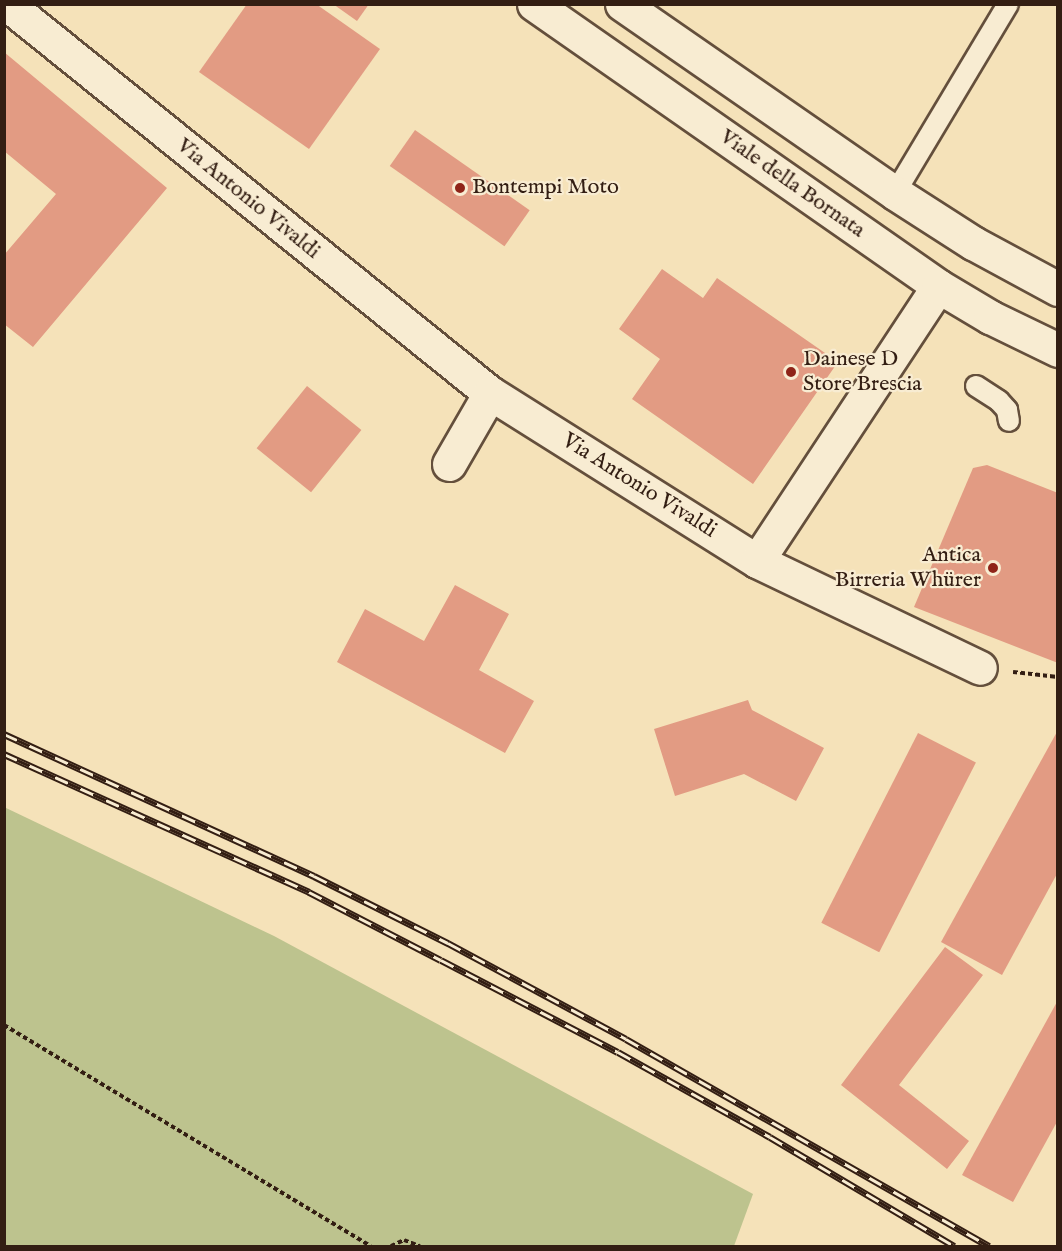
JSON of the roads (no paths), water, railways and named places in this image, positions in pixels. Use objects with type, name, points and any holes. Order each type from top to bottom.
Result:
[{"type":"street","name":"Via Antonio Vivaldi","points":[[7,4],[489,393],[758,561],[980,668]]},
{"type":"street","name":"Viale della Bornata","points":[[534,4],[938,286],[990,317],[1058,350]]},
{"type":"street","points":[[629,7],[895,193],[973,243],[1058,289]]},
{"type":"street","points":[[758,561],[938,286]]},
{"type":"street","points":[[449,464],[489,393]]},
{"type":"lane","points":[[895,193],[1008,4]]},
{"type":"lane","points":[[976,386],[999,401],[1007,410],[1009,421]]},
{"type":"railway","points":[[4,734],[314,876],[448,943],[626,1039],[989,1246]]},
{"type":"railway","points":[[4,754],[309,892],[441,960],[618,1052],[770,1137],[954,1246]]},
{"type":"place","name":"Bontempi Moto","points":[[460,188]]},
{"type":"place","name":"Dainese D Store Brescia","points":[[791,372]]},
{"type":"place","name":"Antica Birreria Whürer","points":[[993,568]]}]
